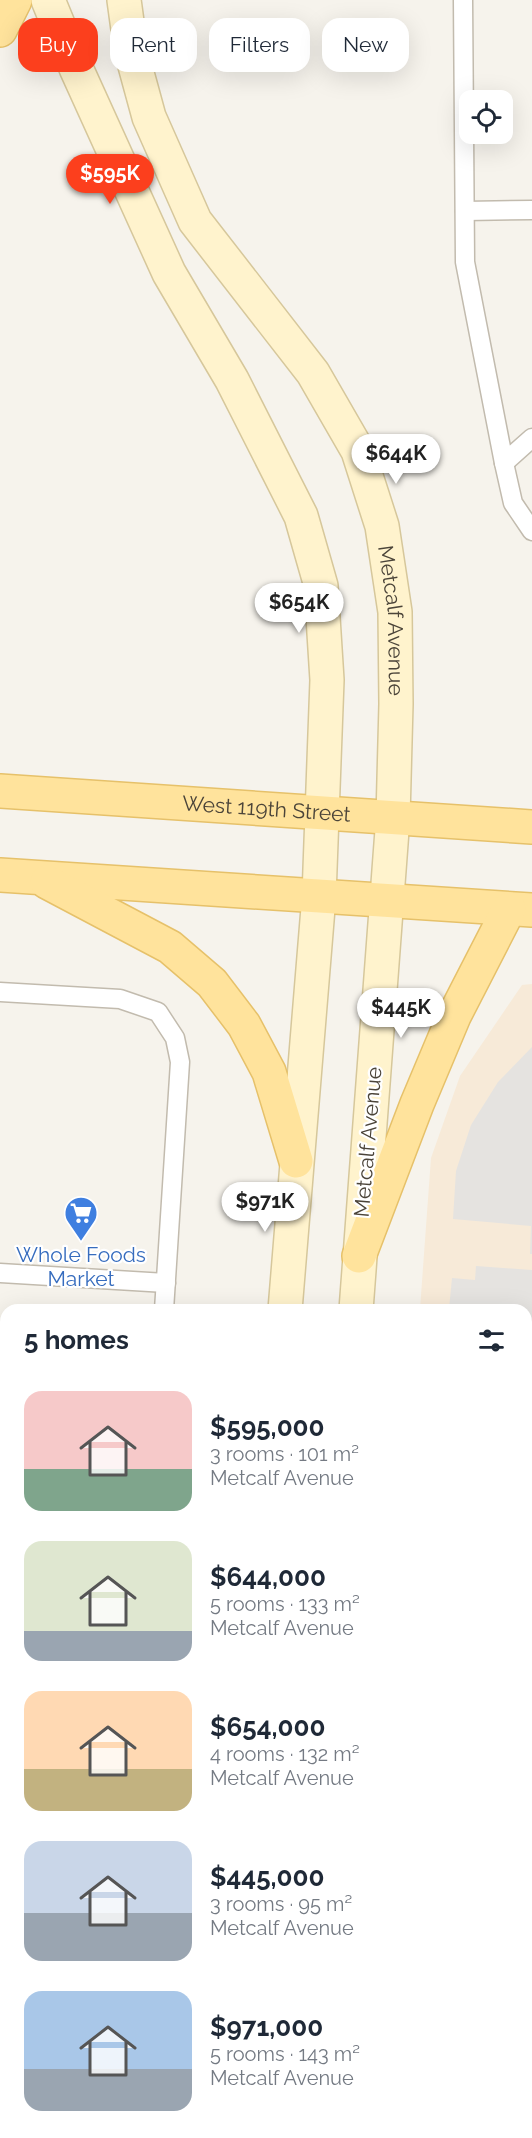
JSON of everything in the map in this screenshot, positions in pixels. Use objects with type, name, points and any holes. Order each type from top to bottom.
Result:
[{"type":"main road","points":[[0,30],[15,0]]},
{"type":"main road","points":[[48,0],[76,68],[169,273],[232,380],[301,516],[321,586],[327,680],[319,896],[285,1304]]},
{"type":"main road","name":"Metcalf Avenue","points":[[124,0],[131,51],[149,117],[195,221],[313,373],[358,451],[382,526],[395,612],[396,734],[393,817],[356,1304]]},
{"type":"main road","name":"West 119th Street","points":[[0,791],[532,827]]},
{"type":"main road","points":[[0,875],[521,909],[449,1027],[359,1256]]},
{"type":"main road","points":[[38,877],[170,947],[212,983],[244,1024],[269,1072],[296,1161]]},
{"type":"lane","points":[[463,0],[465,262],[513,503],[532,531]]},
{"type":"lane","points":[[465,210],[532,210]]},
{"type":"lane","points":[[504,462],[532,438]]},
{"type":"lane","points":[[0,992],[120,999],[158,1012],[175,1038],[180,1062],[164,1304]]},
{"type":"lane","points":[[0,1273],[166,1282]]},
{"type":"shaded area","points":[[532,984],[532,1304],[420,1304],[431,1158],[460,1076],[522,985]]},
{"type":"shaded area","points":[[532,1047],[532,1254],[530,1254],[531,1226],[453,1219],[456,1171],[471,1125],[498,1082]]},
{"type":"shaded area","points":[[476,1266],[532,1270],[532,1304],[449,1304],[452,1278],[475,1280]]},
{"type":"place","name":"Whole Foods Market","points":[[81,1242]]}]
